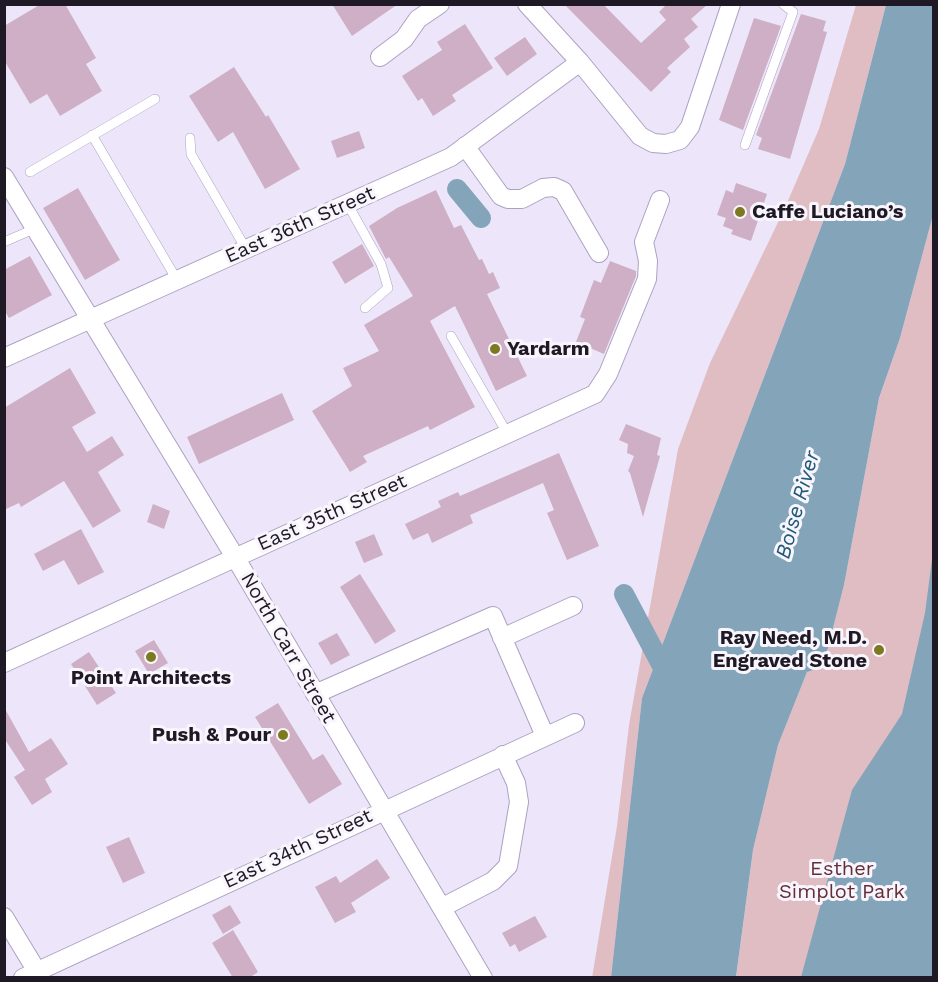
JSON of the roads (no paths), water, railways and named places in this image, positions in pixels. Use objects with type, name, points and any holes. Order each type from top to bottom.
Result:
[{"type":"street","points":[[380,57],[404,39],[418,19],[440,4]]},
{"type":"street","points":[[527,4],[580,62],[640,136],[653,143],[666,144],[680,140],[690,127],[731,4]]},
{"type":"street","name":"East 36th Street","points":[[4,358],[451,157],[580,62]]},
{"type":"street","points":[[465,146],[501,196],[508,199],[522,199],[543,188],[554,187],[563,191],[599,253]]},
{"type":"street","name":"North Carr Street","points":[[4,177],[235,557],[483,978]]},
{"type":"street","name":"East 35th Street","points":[[4,663],[595,394],[608,374],[647,279],[648,261],[644,242],[660,200]]},
{"type":"street","points":[[502,638],[573,606]]},
{"type":"street","points":[[315,694],[493,616],[544,736]]},
{"type":"street","name":"East 34th Street","points":[[34,975],[502,754],[575,723]]},
{"type":"street","points":[[443,907],[493,881],[508,866],[519,802],[516,783],[502,754]]},
{"type":"street","points":[[4,917],[34,975]]},
{"type":"lane","points":[[746,145],[793,12],[783,4]]},
{"type":"lane","points":[[30,172],[155,99]]},
{"type":"lane","points":[[92,135],[177,280]]},
{"type":"lane","points":[[190,138],[191,154],[246,249]]},
{"type":"lane","points":[[347,203],[381,264],[388,288],[365,308]]},
{"type":"lane","points":[[4,242],[36,228]]},
{"type":"lane","points":[[451,336],[507,433]]},
{"type":"water","name":"Boise River","points":[[886,5],[933,5],[933,215],[900,338],[879,398],[844,585],[823,667],[807,672],[778,745],[753,850],[736,977],[611,977],[642,698],[845,164]]},
{"type":"water","points":[[933,552],[933,977],[801,977],[852,790],[902,714],[925,613]]},
{"type":"waterway","points":[[457,189],[481,218]]},
{"type":"waterway","points":[[624,594],[670,681]]},
{"type":"place","name":"Caffe Luciano’s","points":[[740,212]]},
{"type":"place","name":"Yardarm","points":[[495,349]]},
{"type":"place","name":"Ray Need, M.D. Engraved Stone","points":[[879,650]]},
{"type":"place","name":"Point Architects","points":[[151,657]]},
{"type":"place","name":"Push & Pour","points":[[283,735]]},
{"type":"park label","name":"Esther Simplot Park","points":[[842,880]]}]
